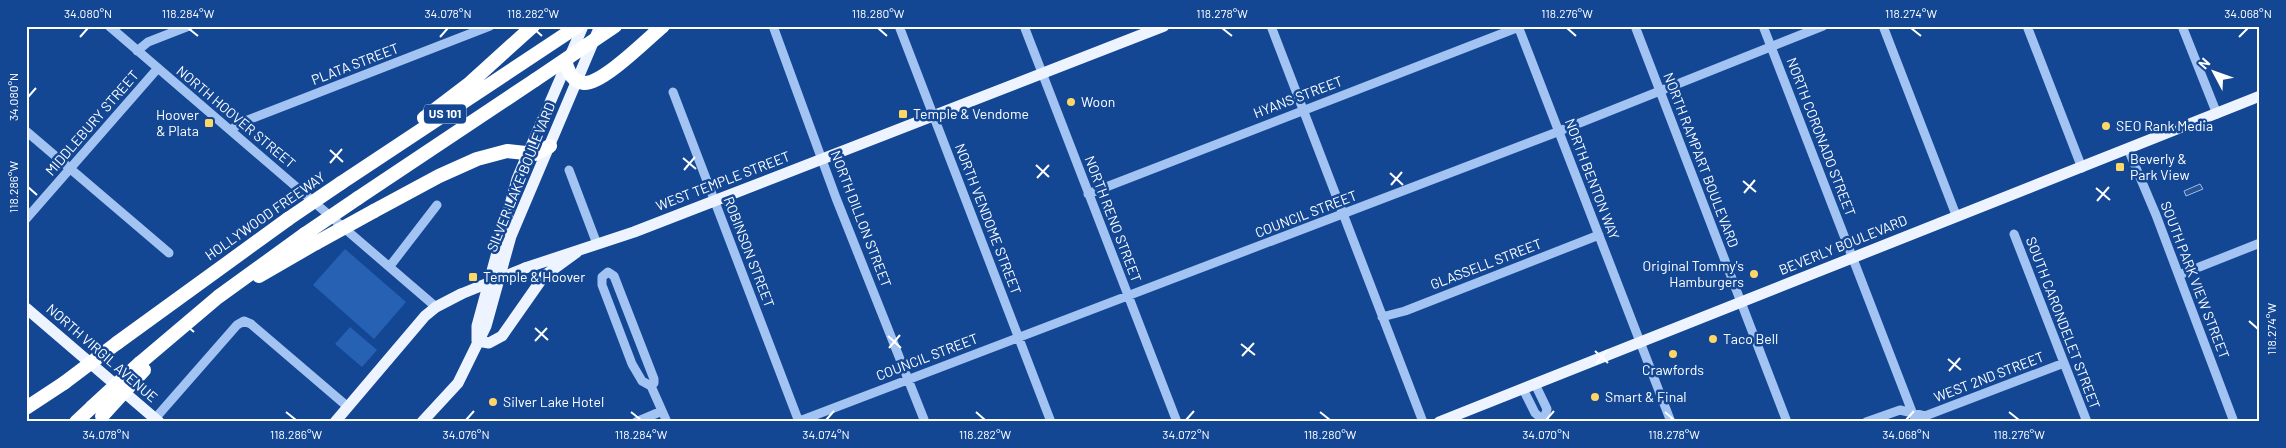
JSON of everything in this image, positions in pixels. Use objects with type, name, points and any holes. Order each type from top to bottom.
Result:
[{"type":"highway","points":[[341,183],[470,83],[533,26]]},
{"type":"highway","name":"HOLLYWOOD FREEWAY","points":[[26,408],[64,383],[288,219],[578,26]]},
{"type":"highway","name":"US 101","points":[[97,415],[143,365],[202,309],[310,238],[358,198],[616,26]]},
{"type":"highway","points":[[566,64],[570,74],[577,81],[585,83],[599,78],[662,26]]},
{"type":"highway","points":[[310,238],[374,211],[439,176],[477,159],[507,151],[535,154],[550,146]]},
{"type":"highway","points":[[76,422],[97,415]]},
{"type":"main road","name":"SILVER LAKE BOULEVARD","points":[[477,341],[477,326],[508,205],[527,154],[583,26]]},
{"type":"main road","name":"SILVER LAKE BOULEVARD","points":[[422,422],[458,383],[486,326],[511,236],[600,26]]},
{"type":"main road","name":"WEST TEMPLE STREET","points":[[335,422],[436,307],[461,294],[525,268],[714,201],[1042,74],[1148,29],[1164,26]]},
{"type":"main road","name":"BEVERLY BOULEVARD","points":[[1438,422],[2260,96]]},
{"type":"main road","points":[[477,341],[489,343],[502,336],[544,276],[555,267],[567,262],[579,250]]},
{"type":"main road","name":"NORTH VIRGIL AVENUE","points":[[26,308],[155,420]]},
{"type":"street","name":"NORTH HOOVER STREET","points":[[109,26],[436,307]]},
{"type":"street","points":[[137,51],[148,42],[189,26]]},
{"type":"street","name":"PLATA STREET","points":[[231,130],[240,123],[490,26]]},
{"type":"street","name":"NORTH DILLON STREET","points":[[773,26],[822,159],[925,422]]},
{"type":"street","name":"NORTH VENDOME STREET","points":[[899,26],[1051,422]]},
{"type":"street","name":"NORTH RENO STREET","points":[[1024,26],[1177,422]]},
{"type":"street","points":[[1271,26],[1423,422]]},
{"type":"street","name":"NORTH RAMPART BOULEVARD","points":[[1635,26],[1787,422]]},
{"type":"street","name":"NORTH CORONADO STREET","points":[[1763,26],[1914,417]]},
{"type":"street","name":"COUNCIL STREET","points":[[798,422],[1018,336],[1127,295],[1139,293],[1560,131],[1822,26]]},
{"type":"street","points":[[1883,26],[1956,215]]},
{"type":"street","points":[[2027,26],[2082,168]]},
{"type":"street","points":[[2182,26],[2217,114]]},
{"type":"street","name":"HYANS STREET","points":[[1088,194],[1416,65],[1518,27]]},
{"type":"street","name":"NORTH BENTON WAY","points":[[1518,27],[1560,131],[1671,422]]},
{"type":"street","name":"MIDDLEBURY STREET","points":[[26,220],[158,68]]},
{"type":"street","name":"ROBINSON STREET","points":[[673,92],[798,422]]},
{"type":"street","points":[[26,131],[169,253]]},
{"type":"street","name":"SOUTH PARK VIEW STREET","points":[[2128,149],[2179,275],[2234,422]]},
{"type":"street","points":[[569,170],[597,244]]},
{"type":"street","points":[[390,266],[437,205]]},
{"type":"street","name":"SOUTH CARONDELET STREET","points":[[2014,234],[2087,422]]},
{"type":"street","name":"GLASSELL STREET","points":[[1382,317],[1404,311],[1599,235]]},
{"type":"street","points":[[2179,275],[2260,244]]},
{"type":"street","points":[[651,386],[654,379],[635,328],[614,276],[608,272],[602,277],[602,285],[635,369],[642,381],[651,386],[666,422]]},
{"type":"street","points":[[155,420],[237,325],[244,321],[252,324],[348,407]]},
{"type":"street","name":"WEST 2ND STREET","points":[[1866,422],[1900,410],[1914,417],[1925,416],[2064,363]]},
{"type":"street","points":[[1523,389],[1535,414],[1545,421],[1547,408],[1534,384]]},
{"type":"street","points":[[636,422],[662,411]]},
{"type":"shaded area","points":[[2200,184],[2203,189],[2186,196],[2184,191]]},
{"type":"shaded area","points":[[345,249],[406,302],[374,339],[313,285]]},
{"type":"shaded area","points":[[350,327],[377,350],[362,367],[335,344]]},
{"type":"place","name":"Woon","points":[[1071,102]]},
{"type":"place","name":"Temple & Vendome","points":[[903,114]]},
{"type":"place","name":"Hoover & Plata","points":[[209,123]]},
{"type":"place","name":"SEO Rank Media","points":[[2106,126]]},
{"type":"place","name":"Beverly & Park View","points":[[2120,167]]},
{"type":"place","name":"Original Tommy's Hamburgers","points":[[1754,274]]},
{"type":"place","name":"Temple & Hoover","points":[[473,277]]},
{"type":"place","name":"Taco Bell","points":[[1713,339]]},
{"type":"place","name":"Crawfords","points":[[1673,354]]},
{"type":"place","name":"Smart & Final","points":[[1595,397]]},
{"type":"place","name":"Silver Lake Hotel","points":[[493,402]]}]
